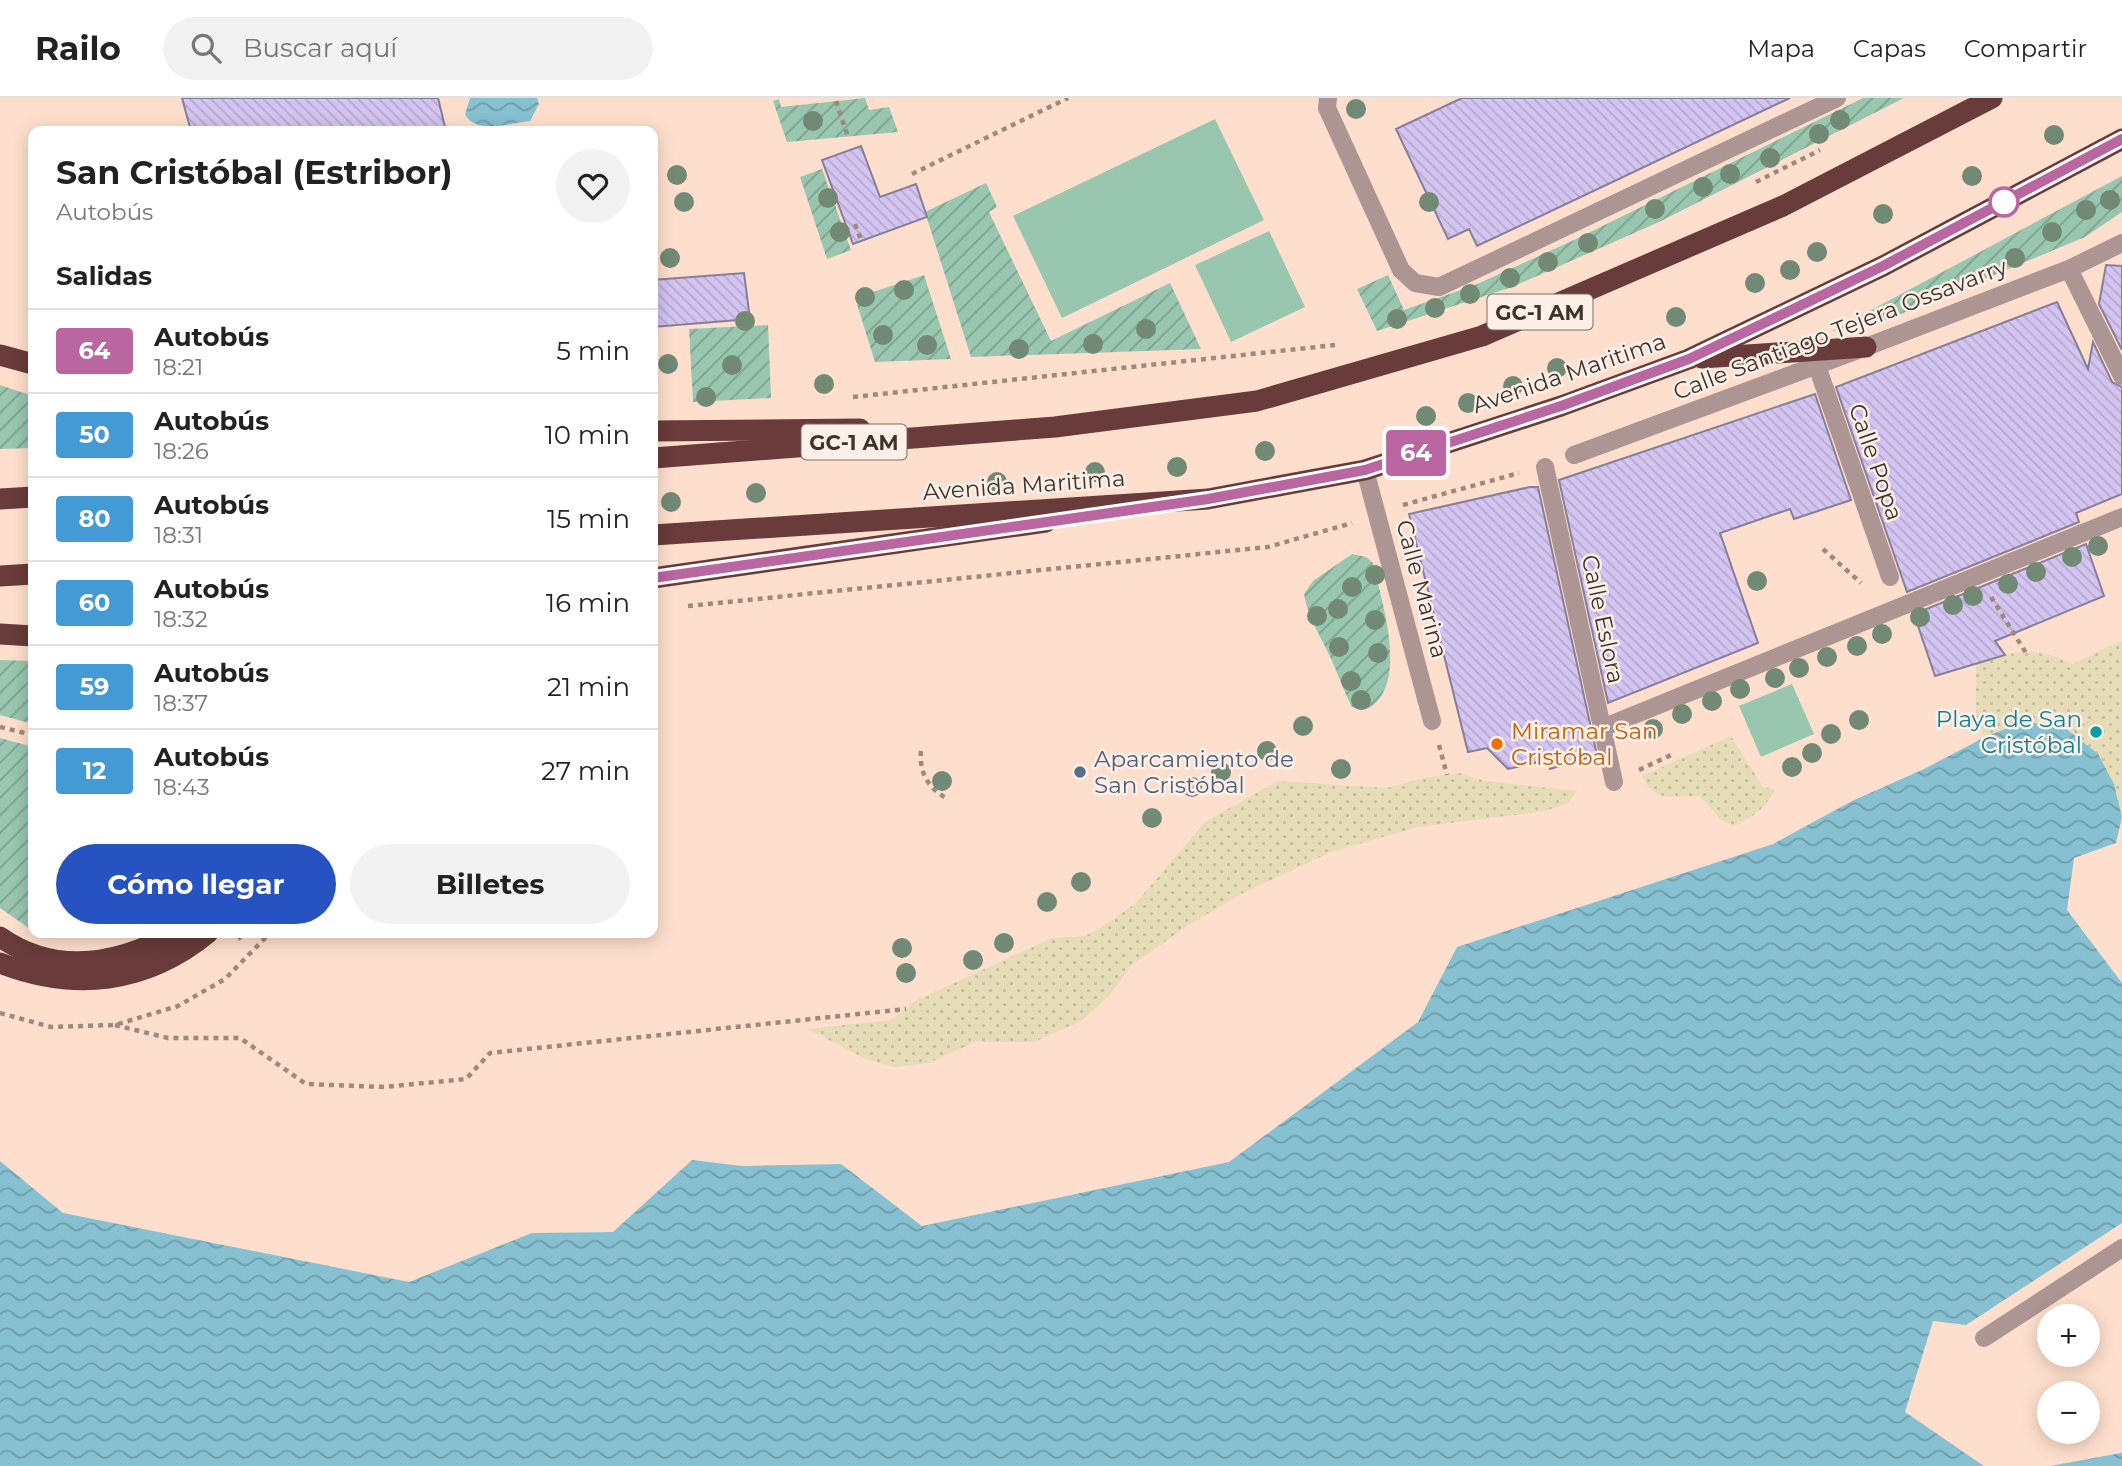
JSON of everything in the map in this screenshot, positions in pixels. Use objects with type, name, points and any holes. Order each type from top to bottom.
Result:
[{"type":"highway","name":"GC-1 AM","points":[[658,458],[1055,427],[1257,401],[1482,336],[1783,206],[1992,98]]},
{"type":"highway","name":"Avenida Maritima","points":[[658,535],[1208,499],[1365,470],[1561,406],[1689,359],[1883,266],[2122,139]]},
{"type":"highway","points":[[1689,359],[1866,347]]},
{"type":"highway","points":[[0,355],[28,363]]},
{"type":"highway","points":[[658,431],[1055,427]]},
{"type":"highway","points":[[0,499],[28,497]]},
{"type":"highway","points":[[658,577],[1208,499]]},
{"type":"highway","points":[[0,576],[28,574]]},
{"type":"highway","points":[[0,634],[28,636]]},
{"type":"highway","points":[[0,937],[37,956],[74,962],[109,961],[165,938]]},
{"type":"highway","points":[[0,963],[34,976],[74,981],[113,979],[153,966],[188,950],[202,938]]},
{"type":"street","points":[[1328,98],[1327,108],[1401,270],[1415,283],[1439,288],[1837,98]]},
{"type":"street","name":"Calle Santiago Tejera Ossavarry","points":[[1574,455],[2068,269],[2122,243]]},
{"type":"street","points":[[2068,269],[2122,376]]},
{"type":"street","name":"Calle Popa","points":[[1816,363],[1890,578]]},
{"type":"street","name":"Calle Eslora","points":[[1545,467],[1614,782]]},
{"type":"street","name":"Calle Marina","points":[[1365,470],[1432,722]]},
{"type":"street","points":[[1602,728],[2122,517]]},
{"type":"street","points":[[1984,1338],[2122,1248]]},
{"type":"path","points":[[912,174],[1068,98]]},
{"type":"path","points":[[836,101],[848,136]]},
{"type":"path","points":[[1750,185],[1824,148]]},
{"type":"path","points":[[855,224],[861,240]]},
{"type":"path","points":[[846,398],[1340,345]]},
{"type":"path","points":[[675,607],[1268,547],[1377,516],[1414,499],[1545,467]]},
{"type":"path","points":[[1823,549],[1867,588]]},
{"type":"path","points":[[1977,575],[2026,653]]},
{"type":"path","points":[[0,727],[28,734]]},
{"type":"path","points":[[921,751],[920,765],[924,777],[939,795],[948,799]]},
{"type":"path","points":[[1614,782],[1673,754]]},
{"type":"path","points":[[116,1025],[168,1038],[240,1038],[306,1084],[384,1087],[466,1079],[490,1053],[906,1009]]},
{"type":"sand","name":"Playa de San Cristóbal","points":[[2120,641],[2122,817],[2114,784],[2023,722],[1985,737],[1976,717],[1976,663],[2025,652],[2059,658],[2073,664]]},
{"type":"sand","points":[[1731,736],[1763,787],[1775,790],[1762,808],[1740,823],[1733,826],[1720,819],[1700,796],[1659,795],[1647,785],[1642,776]]},
{"type":"sand","points":[[1460,773],[1485,781],[1577,791],[1568,803],[1545,811],[1418,827],[1331,852],[1241,894],[1187,926],[1131,966],[1108,997],[1081,1021],[1034,1042],[975,1042],[929,1063],[894,1067],[868,1060],[807,1029],[892,1020],[917,1000],[1052,938],[1085,936],[1136,903],[1205,822],[1278,781],[1387,788],[1423,778]]},
{"type":"green space","points":[[865,98],[869,110],[889,107],[898,132],[787,142],[773,101],[779,99],[781,107]]},
{"type":"green space","points":[[1863,98],[1904,98],[1659,222],[1512,287],[1377,331],[1357,289],[1388,275],[1404,310],[1475,285],[1574,240]]},
{"type":"green space","points":[[1215,119],[1264,220],[1062,318],[1013,216]]},
{"type":"green space","points":[[822,169],[851,250],[827,259],[800,177]]},
{"type":"green space","points":[[2122,176],[2122,212],[2085,237],[1884,321],[1832,331]]},
{"type":"green space","points":[[986,183],[997,207],[989,212],[1051,341],[1170,283],[1201,349],[971,357],[925,212]]},
{"type":"green space","points":[[1269,231],[1305,307],[1231,342],[1195,265]]},
{"type":"green space","points":[[924,275],[951,359],[875,362],[855,298]]},
{"type":"green space","points":[[768,325],[771,398],[693,402],[689,329]]},
{"type":"green space","points":[[0,385],[28,394],[28,448],[0,449]]},
{"type":"green space","points":[[1352,554],[1366,557],[1373,563],[1385,614],[1390,652],[1390,670],[1386,686],[1376,702],[1363,709],[1352,707],[1312,620],[1304,594],[1313,581]]},
{"type":"green space","points":[[0,660],[28,661],[28,723],[0,715]]},
{"type":"green space","points":[[1792,684],[1814,734],[1761,757],[1739,706]]},
{"type":"green space","points":[[0,738],[28,746],[28,928],[0,908]]},
{"type":"water","points":[[470,98],[537,98],[539,104],[530,121],[485,126],[470,120],[465,114]]},
{"type":"water","points":[[2023,722],[2064,727],[2098,754],[2114,784],[2122,817],[2116,843],[2074,858],[2067,910],[2122,983],[2122,1223],[1966,1325],[1933,1321],[1905,1412],[1984,1466],[0,1466],[0,1161],[63,1213],[409,1282],[532,1233],[613,1232],[692,1160],[742,1166],[841,1164],[922,1226],[1229,1162],[1418,1022],[1457,947],[1773,844],[1852,801],[1924,769],[1985,737]]},
{"type":"water","points":[[2121,1453],[2122,1466],[2050,1466]]},
{"type":"building","points":[[182,98],[438,98],[445,126],[190,126]]},
{"type":"building","points":[[1462,98],[1790,98],[1477,246],[1469,229],[1448,239],[1396,129]]},
{"type":"building","points":[[861,146],[880,197],[916,184],[927,217],[853,244],[822,160]]},
{"type":"building","points":[[2106,265],[2122,266],[2122,350],[2099,304]]},
{"type":"building","points":[[744,273],[750,319],[658,327],[658,280]]},
{"type":"building","points":[[2057,302],[2088,369],[2093,342],[2112,382],[2122,387],[2122,494],[2076,513],[2079,522],[1907,592],[1836,387]]},
{"type":"building","points":[[1815,394],[1851,500],[1794,519],[1790,509],[1720,533],[1758,643],[1608,703],[1559,480]]},
{"type":"building","points":[[1538,487],[1597,755],[1550,769],[1548,760],[1508,769],[1487,748],[1468,752],[1409,514]]},
{"type":"building","points":[[2086,544],[2104,596],[1995,641],[2005,655],[1935,676],[1914,614]]},
{"type":"bus line","name":"64","points":[[658,577],[1208,499],[1365,470],[1561,406],[1689,359],[1883,266],[2122,139]]},
{"type":"place","name":"Playa de San Cristóbal","points":[[2096,732]]},
{"type":"place","name":"Miramar San Cristóbal","points":[[1497,744]]},
{"type":"place","name":"Aparcamiento de San Cristóbal","points":[[1080,772]]}]
